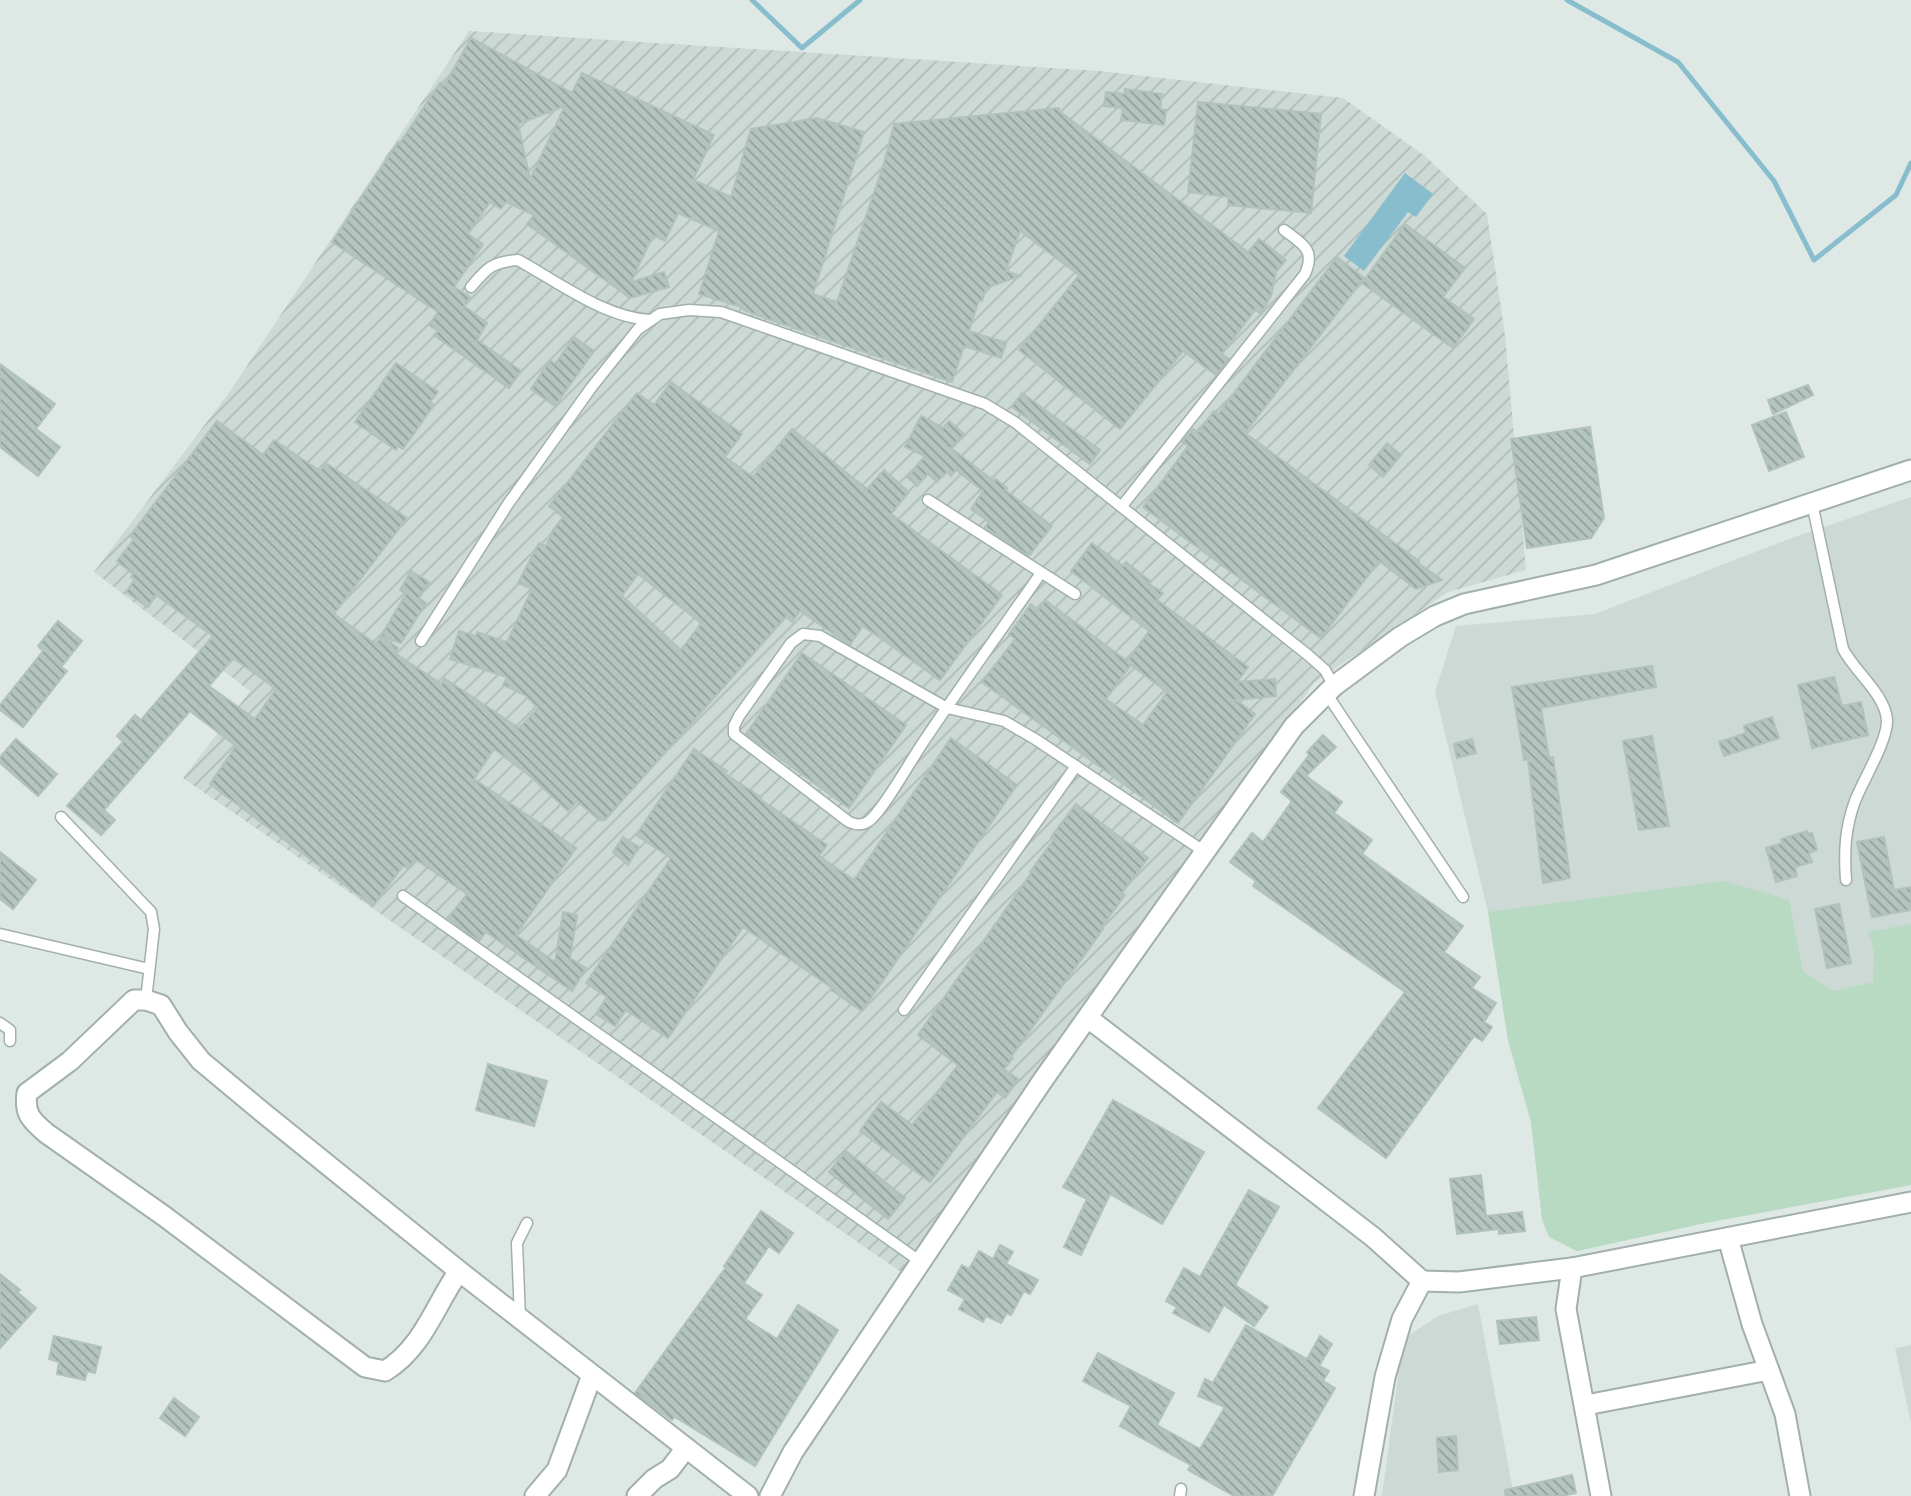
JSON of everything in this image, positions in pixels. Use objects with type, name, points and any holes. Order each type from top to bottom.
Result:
[{"type":"street","points":[[770,1496],[793,1452],[1043,1080],[1294,726],[1330,690],[1400,637],[1435,616],[1464,604],[1596,575],[1911,470]]},
{"type":"street","points":[[458,1270],[423,1332],[401,1361],[385,1371],[365,1367],[30,1119],[25,1108],[27,1093],[96,1037],[134,1000],[146,1000],[161,1005],[201,1061],[458,1270],[748,1496]]},
{"type":"street","points":[[1088,1018],[1373,1237],[1422,1281],[1458,1282],[1572,1268],[1911,1202]]},
{"type":"street","points":[[1728,1238],[1752,1324],[1785,1414],[1800,1496]]},
{"type":"street","points":[[1572,1268],[1566,1310],[1601,1496]]},
{"type":"street","points":[[1364,1496],[1385,1377],[1402,1319],[1422,1281]]},
{"type":"street","points":[[1586,1405],[1769,1370]]},
{"type":"street","points":[[534,1496],[557,1470],[592,1374]]},
{"type":"street","points":[[637,1496],[654,1479],[670,1469],[686,1448]]},
{"type":"lane","points":[[1122,506],[1306,274],[1310,262],[1307,248],[1283,230]]},
{"type":"lane","points":[[471,287],[488,268],[500,261],[518,261],[615,314],[650,320]]},
{"type":"lane","points":[[421,641],[508,504],[591,388],[638,329],[660,314],[689,310],[721,312],[985,404],[1016,423],[1122,506],[1325,670],[1330,690],[1463,897]]},
{"type":"lane","points":[[928,500],[1074,594]]},
{"type":"lane","points":[[1812,503],[1843,649],[1851,665],[1872,688],[1887,721],[1881,743],[1854,803],[1844,842],[1846,880]]},
{"type":"lane","points":[[1041,573],[947,708],[876,813],[863,824],[849,822],[734,734],[734,726],[739,716],[791,643],[803,634],[820,636],[947,708],[1004,721],[1205,852]]},
{"type":"lane","points":[[904,1010],[1076,766]]},
{"type":"lane","points":[[61,817],[151,912],[154,929],[146,1000]]},
{"type":"lane","points":[[403,895],[922,1262]]},
{"type":"lane","points":[[0,934],[149,970]]},
{"type":"lane","points":[[0,1023],[10,1030],[10,1041]]},
{"type":"lane","points":[[520,1318],[517,1243],[527,1223]]},
{"type":"shaded area","points":[[469,31],[1099,71],[1343,98],[1425,156],[1487,214],[1505,335],[1526,570],[1448,592],[1314,683],[1169,887],[904,1274],[183,778],[250,691],[94,572],[231,390]]},
{"type":"shaded area","points":[[1911,497],[1911,1185],[1705,1223],[1577,1251],[1549,1237],[1542,1219],[1531,1122],[1508,1040],[1488,912],[1435,692],[1456,626],[1595,614],[1789,539]]},
{"type":"shaded area","points":[[1478,1304],[1514,1496],[1382,1496],[1403,1339],[1438,1316]]},
{"type":"shaded area","points":[[1911,1345],[1911,1423],[1895,1348]]},
{"type":"green space","points":[[1724,881],[1789,900],[1803,972],[1834,991],[1873,982],[1874,950],[1868,932],[1911,924],[1911,1185],[1705,1223],[1577,1251],[1549,1237],[1542,1219],[1531,1122],[1508,1040],[1488,912]]},
{"type":"water","points":[[1405,173],[1433,194],[1416,217],[1408,212],[1364,271],[1344,256]]},
{"type":"building","points":[[471,38],[572,93],[582,73],[714,135],[693,180],[731,197],[751,129],[817,118],[864,132],[813,294],[837,302],[884,163],[894,124],[1059,108],[1059,111],[1248,252],[1259,239],[1286,260],[1276,272],[1271,296],[1261,314],[1255,310],[1222,354],[1229,359],[1216,375],[1183,351],[1120,429],[1019,350],[1079,275],[1020,231],[1006,271],[1020,276],[986,288],[969,331],[1006,343],[1001,358],[964,346],[952,382],[699,294],[719,231],[678,213],[665,241],[653,235],[631,282],[664,272],[669,287],[630,298],[527,224],[534,215],[506,202],[501,209],[490,202],[468,234],[483,244],[454,287],[470,297],[464,306],[487,323],[477,340],[521,371],[509,388],[434,335],[438,331],[429,325],[438,312],[332,242],[440,83],[444,86]],"holes":[[[565,106],[530,179],[518,124]]]},
{"type":"building","points":[[1125,89],[1162,94],[1160,109],[1166,110],[1164,125],[1121,120],[1123,108],[1104,106],[1106,92],[1125,94]]},
{"type":"building","points":[[1198,102],[1321,114],[1311,213],[1228,205],[1228,197],[1188,192]]},
{"type":"building","points":[[1405,224],[1465,268],[1443,297],[1474,319],[1453,348],[1362,283]]},
{"type":"building","points":[[1337,257],[1364,278],[1245,433],[1442,580],[1416,589],[1379,561],[1321,638],[1143,507],[1188,446],[1182,442],[1193,429],[1198,432],[1214,411],[1218,414]]},
{"type":"building","points":[[574,337],[594,351],[555,406],[531,389],[550,360],[555,364]]},
{"type":"building","points":[[396,363],[438,392],[430,402],[434,405],[403,449],[398,446],[396,450],[355,422]]},
{"type":"building","points":[[0,364],[55,404],[36,429],[60,447],[38,476],[0,447]]},
{"type":"building","points":[[671,382],[742,434],[725,457],[753,477],[792,429],[867,489],[884,470],[909,492],[891,514],[1002,595],[940,680],[863,626],[850,645],[800,611],[792,622],[786,617],[605,820],[599,820],[577,801],[568,811],[530,776],[494,749],[474,779],[576,848],[516,935],[555,962],[563,912],[577,915],[570,958],[586,968],[572,991],[486,932],[479,941],[448,918],[467,894],[418,861],[414,860],[408,869],[403,866],[373,906],[210,784],[236,746],[190,711],[104,810],[115,820],[101,835],[67,806],[123,742],[117,736],[135,715],[141,720],[213,636],[156,595],[148,607],[126,592],[135,579],[131,577],[133,574],[117,561],[134,539],[130,536],[217,421],[263,455],[274,440],[320,471],[326,463],[407,518],[334,614],[376,644],[406,594],[400,590],[411,571],[429,582],[419,598],[426,603],[401,643],[381,636],[398,648],[395,653],[420,670],[442,684],[444,678],[519,728],[538,708],[525,695],[503,685],[507,677],[450,659],[459,631],[476,636],[477,632],[507,642],[532,589],[518,583],[539,543],[546,546],[563,517],[549,506],[637,393],[654,405]],"holes":[[[638,574],[701,623],[681,650],[622,596]],[[233,658],[276,689],[255,719],[209,686]]]},
{"type":"building","points":[[1808,385],[1813,395],[1773,414],[1768,400]]},
{"type":"building","points":[[1022,393],[1100,450],[1090,464],[1012,407]]},
{"type":"building","points":[[1786,412],[1804,457],[1769,471],[1752,425]]},
{"type":"building","points":[[921,416],[943,428],[949,421],[964,434],[951,448],[994,481],[996,479],[1007,488],[1005,490],[1052,526],[1029,556],[985,527],[989,522],[971,509],[983,491],[956,470],[951,476],[947,472],[937,482],[928,474],[917,486],[907,477],[925,456],[905,447]]},
{"type":"building","points":[[1590,427],[1604,518],[1591,538],[1527,548],[1511,439]]},
{"type":"building","points":[[1387,443],[1401,455],[1383,477],[1369,465]]},
{"type":"building","points":[[1092,543],[1123,566],[1126,562],[1150,581],[1148,583],[1163,593],[1157,600],[1248,667],[1237,682],[1275,679],[1276,696],[1236,700],[1255,714],[1178,823],[982,682],[1015,639],[1009,634],[1031,604],[1038,610],[1045,600],[1127,661],[1149,631],[1071,571]],"holes":[[[1131,665],[1167,692],[1143,725],[1106,699]]]},
{"type":"building","points":[[58,621],[82,641],[61,667],[67,671],[23,727],[0,710],[0,705],[43,651],[38,646]]},
{"type":"building","points":[[802,653],[906,725],[849,808],[746,734]]},
{"type":"building","points":[[1652,666],[1656,687],[1541,708],[1549,758],[1553,757],[1570,878],[1543,883],[1528,759],[1524,760],[1512,687]]},
{"type":"building","points":[[1834,677],[1842,706],[1861,702],[1868,735],[1812,748],[1798,685]]},
{"type":"building","points":[[1772,717],[1779,738],[1724,756],[1719,742],[1746,733],[1744,726]]},
{"type":"building","points":[[1323,735],[1336,747],[1306,776],[1342,802],[1334,813],[1372,840],[1362,854],[1463,926],[1444,952],[1480,977],[1472,988],[1496,1003],[1484,1022],[1492,1027],[1482,1041],[1474,1036],[1386,1158],[1318,1108],[1405,992],[1253,886],[1256,881],[1230,862],[1252,833],[1263,842],[1292,801],[1281,792],[1309,755],[1307,752]]},
{"type":"building","points":[[1652,736],[1669,826],[1639,830],[1623,741]]},
{"type":"building","points":[[951,738],[1017,785],[862,1011],[743,927],[668,1038],[626,1010],[615,1026],[596,1014],[607,997],[586,983],[671,858],[636,835],[694,749],[727,771],[725,774],[827,845],[819,856],[854,880]]},
{"type":"building","points":[[16,739],[57,774],[38,796],[0,763],[0,757]]},
{"type":"building","points":[[1472,739],[1476,753],[1457,758],[1454,744]]},
{"type":"building","points":[[1076,804],[1148,858],[1122,893],[1125,895],[1101,928],[1103,929],[1011,1057],[1013,1058],[1004,1069],[1018,1079],[1005,1098],[997,1092],[930,1182],[860,1131],[881,1102],[912,1125],[958,1065],[918,1035]]},
{"type":"building","points":[[1807,831],[1808,834],[1812,833],[1817,850],[1809,853],[1812,862],[1795,867],[1797,876],[1776,882],[1766,848],[1783,843],[1781,839]]},
{"type":"building","points":[[623,837],[639,847],[628,865],[613,852]]},
{"type":"building","points":[[1884,837],[1894,890],[1911,887],[1911,910],[1872,917],[1857,842]]},
{"type":"building","points":[[0,852],[36,880],[13,909],[0,899]]},
{"type":"building","points":[[1839,904],[1851,963],[1827,968],[1815,909]]},
{"type":"building","points":[[488,1064],[547,1081],[534,1126],[476,1110]]},
{"type":"building","points":[[1113,1100],[1204,1152],[1162,1224],[1110,1194],[1081,1255],[1064,1247],[1087,1199],[1063,1187]]},
{"type":"building","points":[[846,1151],[905,1198],[888,1219],[829,1172]]},
{"type":"building","points":[[1481,1175],[1486,1216],[1522,1212],[1525,1231],[1499,1234],[1499,1229],[1457,1234],[1450,1179]]},
{"type":"building","points":[[1249,1190],[1279,1207],[1235,1285],[1268,1307],[1254,1326],[1224,1305],[1209,1332],[1173,1313],[1177,1307],[1166,1301],[1184,1268],[1200,1277]]},
{"type":"building","points":[[761,1211],[793,1233],[779,1253],[769,1246],[744,1283],[762,1295],[745,1319],[777,1339],[798,1305],[838,1330],[755,1466],[675,1417],[672,1420],[635,1393],[726,1267],[724,1266]]},
{"type":"building","points":[[1000,1245],[1013,1252],[1006,1264],[1038,1280],[1030,1294],[1024,1291],[1011,1315],[1007,1313],[1001,1323],[986,1316],[983,1322],[959,1309],[965,1299],[948,1290],[962,1265],[969,1269],[979,1251],[993,1259]]},
{"type":"building","points":[[0,1274],[20,1290],[17,1292],[36,1308],[0,1348]]},
{"type":"building","points":[[1536,1317],[1539,1340],[1500,1344],[1497,1321]]},
{"type":"building","points":[[1246,1325],[1307,1359],[1320,1336],[1332,1344],[1319,1366],[1329,1371],[1323,1381],[1335,1388],[1272,1496],[1234,1496],[1188,1470],[1191,1465],[1120,1426],[1131,1406],[1083,1381],[1098,1353],[1174,1393],[1157,1425],[1200,1449],[1225,1407],[1198,1396],[1205,1379],[1213,1383]]},
{"type":"building","points":[[54,1336],[101,1347],[95,1373],[87,1371],[85,1380],[57,1374],[59,1362],[49,1359]]},
{"type":"building","points":[[174,1398],[199,1417],[185,1436],[160,1418]]},
{"type":"building","points":[[1456,1436],[1458,1470],[1439,1472],[1437,1438]]},
{"type":"building","points":[[1572,1475],[1576,1493],[1562,1496],[1506,1496],[1505,1490]]},
{"type":"waterway","points":[[752,0],[802,48],[860,0]]},
{"type":"waterway","points":[[1567,0],[1678,62],[1774,181],[1814,260],[1896,195],[1911,163]]}]
